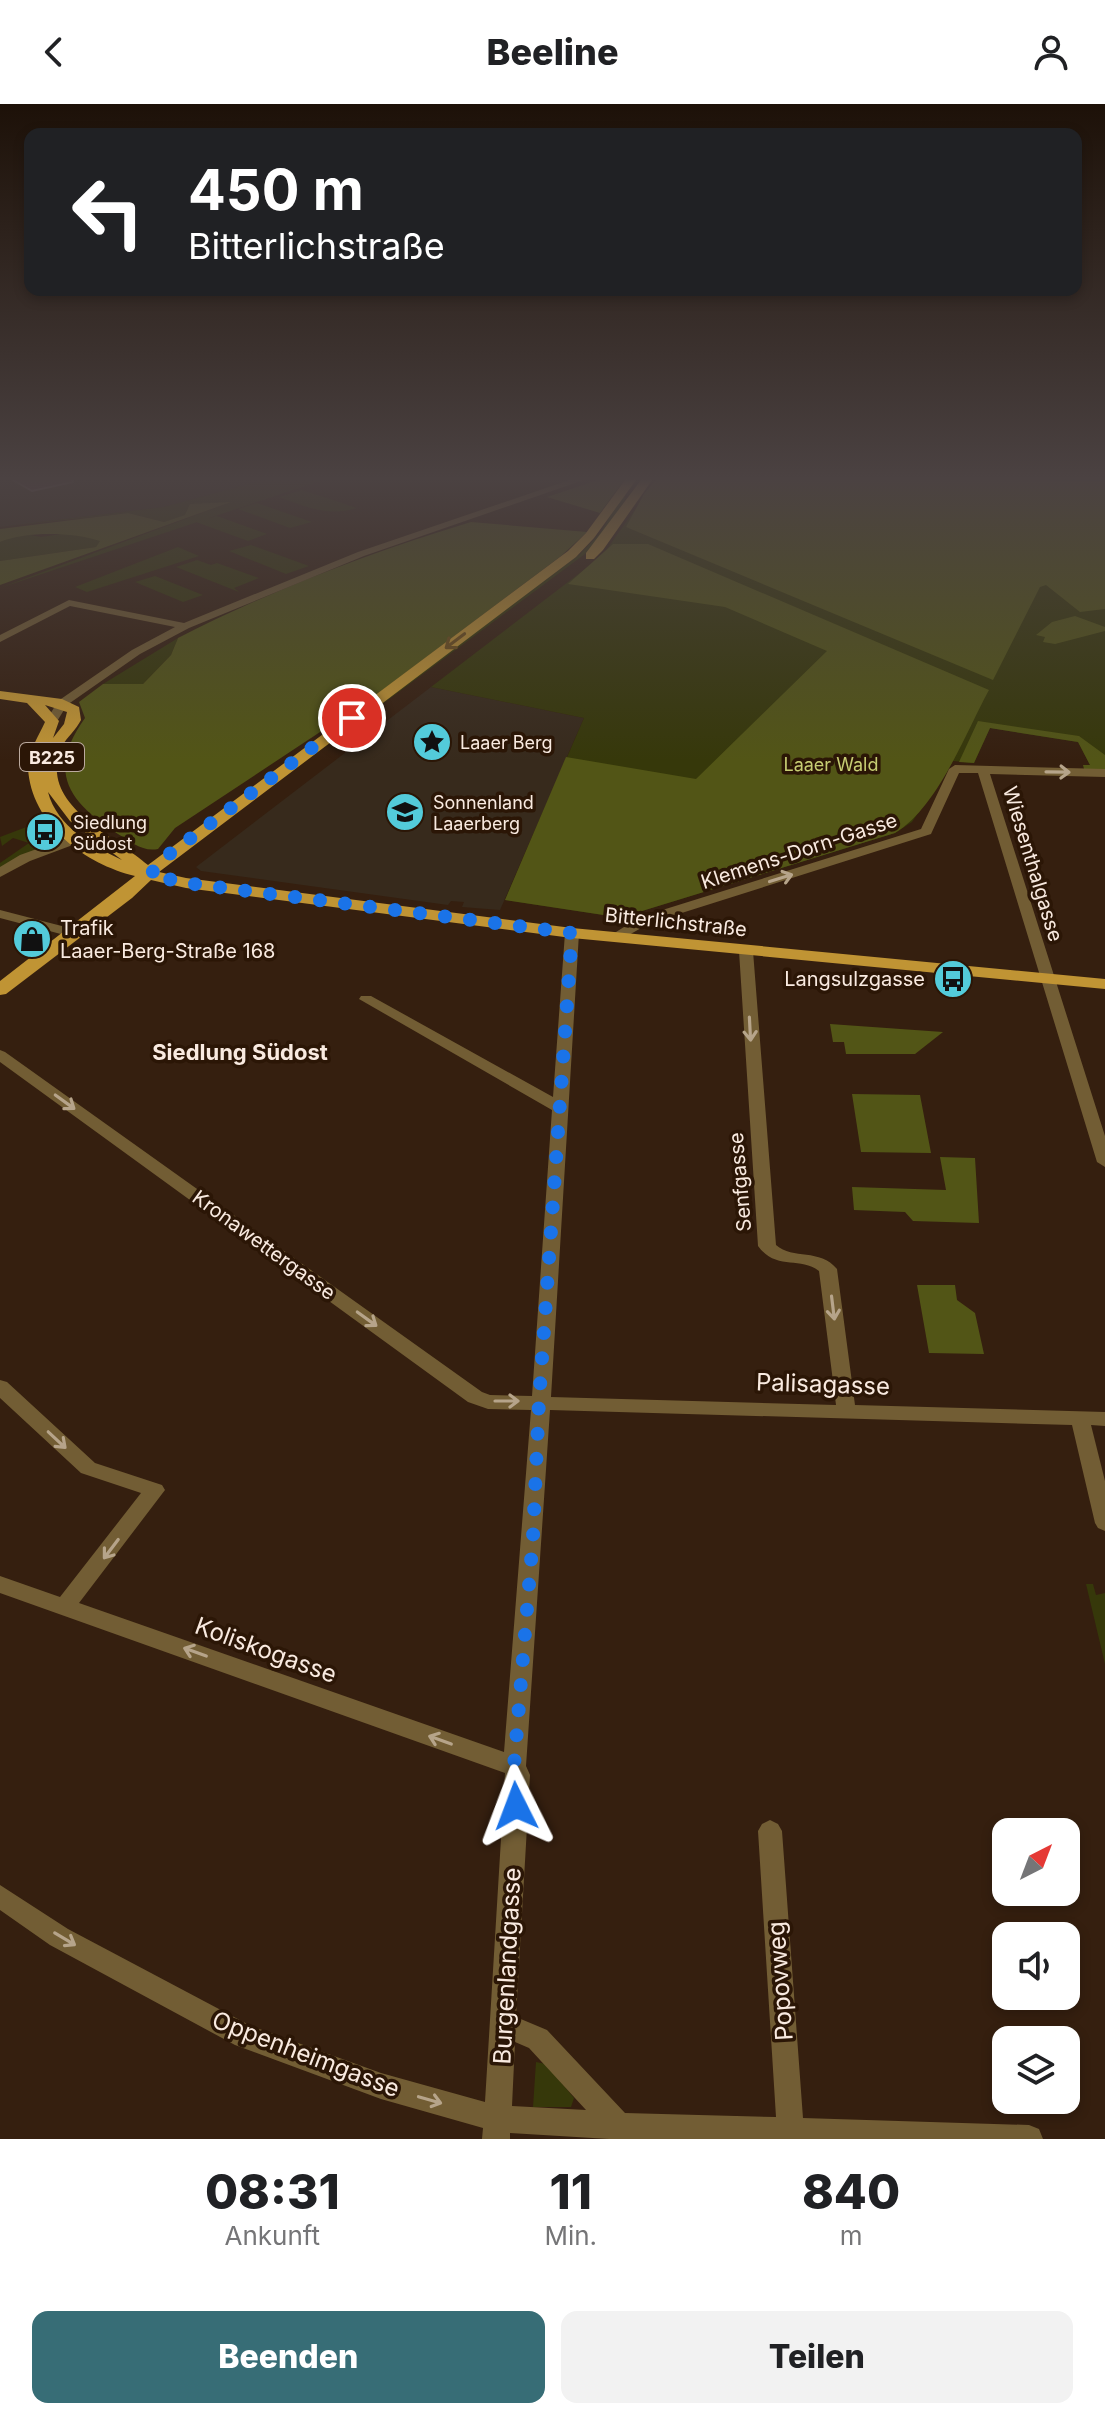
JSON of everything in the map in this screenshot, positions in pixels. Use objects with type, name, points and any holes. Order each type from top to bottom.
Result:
[{"type":"main road","points":[[0,990],[150,875],[164,858],[549,571]]},
{"type":"main road","points":[[150,875],[176,864],[570,571]]},
{"type":"main road","points":[[0,695],[62,703]]},
{"type":"main road","name":"B225","points":[[33,701],[52,721],[37,753],[36,782],[41,797],[73,840],[117,865],[150,875]]},
{"type":"main road","name":"B225","points":[[62,703],[74,710],[75,717],[53,752],[55,790],[84,827],[150,875]]},
{"type":"main road","name":"Bitterlichstraße","points":[[150,875],[186,883],[572,933],[746,951],[1045,974],[1105,984]]},
{"type":"street","points":[[52,721],[62,703],[136,652],[185,626],[320,571]]},
{"type":"street","points":[[0,639],[69,603],[185,626]]},
{"type":"street","name":"Klemens-Dorn-Gasse","points":[[615,937],[645,920],[926,831],[955,769],[1105,773]]},
{"type":"street","name":"Wiesenthalgasse","points":[[983,770],[1045,974]]},
{"type":"street","points":[[0,873],[25,858],[73,840]]},
{"type":"street","points":[[0,914],[76,934]]},
{"type":"street","name":"Burgenlandgasse","points":[[497,2129],[518,1775],[514,1766],[533,1537],[539,1401],[572,933]]},
{"type":"street","name":"Senfgasse","points":[[746,951],[767,1246],[774,1254],[817,1259],[828,1269],[846,1411]]},
{"type":"street","points":[[1045,974],[1105,1162]]},
{"type":"street","points":[[366,999],[559,1107]]},
{"type":"street","name":"Kronawettergasse","points":[[0,1055],[475,1397],[488,1402],[539,1401]]},
{"type":"street","points":[[0,1387],[88,1468],[155,1490],[65,1606]]},
{"type":"street","name":"Palisagasse","points":[[539,1401],[1105,1419]]},
{"type":"street","points":[[1080,1418],[1105,1523]]},
{"type":"street","name":"Koliskogasse","points":[[0,1584],[514,1766]]},
{"type":"street","name":"Popovweg","points":[[770,1831],[790,2130]]},
{"type":"street","name":"Oppenheimgasse","points":[[0,1896],[59,1937],[244,2036],[497,2129],[626,2133],[790,2130],[1029,2139]]},
{"type":"street","points":[[504,2024],[538,2039],[626,2133]]},
{"type":"shaded area","name":"Sonnenland Laaerberg","points":[[431,687],[584,718],[500,910],[462,907],[464,902],[451,901],[448,905],[201,871],[196,867]]},
{"type":"green space","points":[[0,571],[39,571],[0,585]]},
{"type":"green space","points":[[46,571],[51,571],[0,588]]},
{"type":"green space","points":[[116,571],[152,571],[87,592],[75,587]]},
{"type":"green space","points":[[186,571],[239,571],[259,578],[234,588],[239,592]]},
{"type":"green space","points":[[541,571],[376,695],[175,828],[158,849],[142,848],[133,843],[86,809],[68,784],[65,769],[73,737],[85,718],[79,702],[103,684],[143,684],[171,655],[178,638],[322,573]]},
{"type":"green space","points":[[557,571],[562,571],[211,831]]},
{"type":"green space","points":[[582,571],[1105,571],[1105,770],[1083,765],[1090,765],[1078,742],[990,728],[974,763],[953,761],[912,822],[895,833],[629,915],[610,916],[505,900],[584,718],[431,687]]},
{"type":"green space","name":"Laaer Wald","points":[[583,571],[711,571],[989,690],[937,788],[910,821],[895,833],[629,915],[610,916],[505,900],[566,757],[696,779],[827,651],[725,607],[568,584]]},
{"type":"green space","points":[[731,571],[1105,571],[1105,609],[1080,612],[1046,585],[1040,587],[993,680]]},
{"type":"green space","points":[[155,576],[203,595],[183,602],[135,582]]},
{"type":"green space","points":[[1075,616],[1105,627],[1105,631],[1055,644],[1043,642],[1045,637],[1036,635],[1052,622]]},
{"type":"green space","points":[[178,638],[171,655],[143,684],[103,684]]},
{"type":"green space","points":[[978,721],[1079,736],[1105,755],[1105,770],[1084,769],[1083,765],[1090,765],[1078,742],[990,728],[974,763],[959,762]]},
{"type":"green space","points":[[29,826],[46,846],[0,870],[0,863],[29,843],[13,838],[2,846],[0,837]]},
{"type":"green space","points":[[830,1024],[943,1032],[915,1054],[846,1054],[844,1042],[833,1042]]},
{"type":"green space","points":[[852,1094],[920,1095],[931,1153],[861,1152]]},
{"type":"green space","points":[[940,1157],[975,1158],[979,1223],[913,1221],[905,1212],[854,1210],[852,1187],[946,1190]]},
{"type":"green space","points":[[917,1285],[955,1285],[957,1300],[975,1313],[984,1354],[929,1353]]},
{"type":"green space","points":[[1086,1584],[1093,1584],[1096,1595],[1105,1593],[1105,1664]]},
{"type":"green space","points":[[536,2062],[546,2064],[574,2098],[571,2107],[533,2107]]},
{"type":"place","name":"Laaer Berg","points":[[432,742]]},
{"type":"place","name":"Sonnenland Laaerberg","points":[[405,812]]},
{"type":"place","name":"Siedlung Südost","points":[[45,832]]},
{"type":"place","name":"Trafik Laaer-Berg-Straße 168","points":[[32,939]]},
{"type":"place","name":"Langsulzgasse","points":[[953,979]]},
{"type":"district","name":"Siedlung Südost","points":[[240,1052]]},
{"type":"route","points":[[352,718],[164,858],[150,875],[186,883],[572,933],[539,1401],[533,1537],[514,1766],[518,1775],[516,1806]]}]
